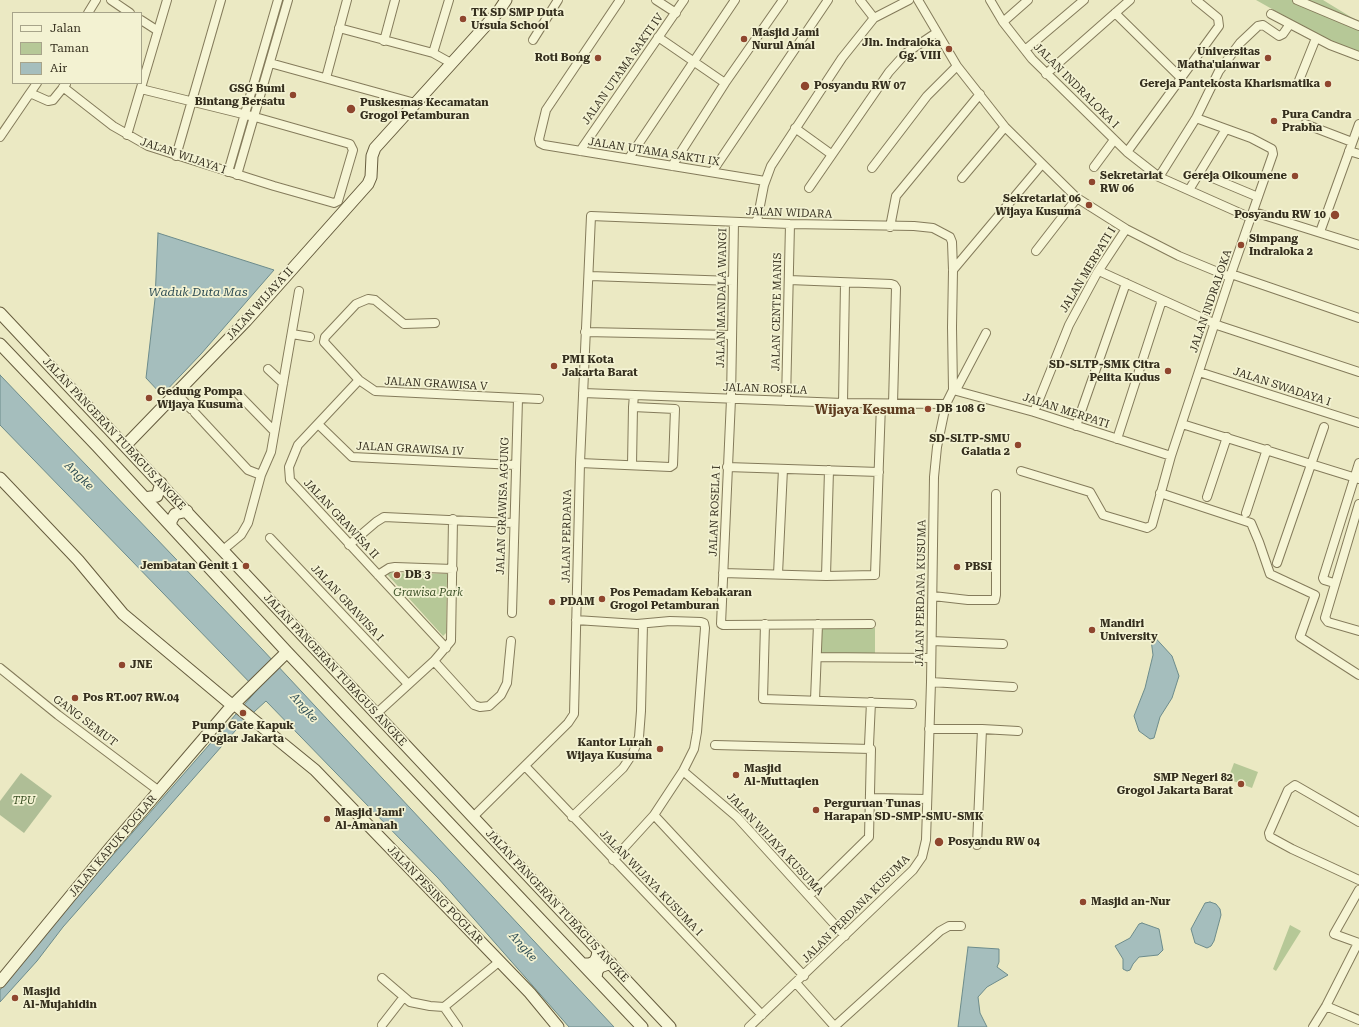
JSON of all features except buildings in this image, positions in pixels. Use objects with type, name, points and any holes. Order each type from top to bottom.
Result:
[{"type":"main road","points":[[415,103],[498,12],[506,0]]},
{"type":"main road","name":"JALAN WIJAYA II","points":[[125,446],[246,321],[368,184],[371,177],[372,156],[374,150],[415,103]]},
{"type":"main road","name":"JALAN PANGERAN TUBAGUS ANGKE","points":[[0,313],[187,511],[226,548],[376,714],[474,816],[670,1027]]},
{"type":"main road","name":"JALAN PANGERAN TUBAGUS ANGKE","points":[[0,344],[145,498],[284,655],[642,1027]]},
{"type":"main road","points":[[0,478],[78,560],[123,614],[235,705]]},
{"type":"main road","points":[[145,498],[157,496],[161,483]]},
{"type":"main road","points":[[170,526],[175,514],[187,511]]},
{"type":"main road","name":"JALAN KAPUK POGLAR","points":[[0,982],[159,791],[235,705],[284,655]]},
{"type":"main road","name":"JALAN PESING POGLAR","points":[[235,705],[315,770],[500,961],[530,993],[558,1027]]},
{"type":"main road","points":[[583,964],[594,962],[597,957],[598,950]]},
{"type":"main road","points":[[596,978],[597,971],[600,967],[611,963]]},
{"type":"street","points":[[89,12],[96,0]]},
{"type":"street","points":[[112,0],[129,12]]},
{"type":"street","points":[[127,135],[167,0]]},
{"type":"street","points":[[176,156],[221,0]]},
{"type":"street","points":[[228,172],[246,115],[278,0]]},
{"type":"street","points":[[237,175],[288,0]]},
{"type":"street","points":[[326,78],[347,0]]},
{"type":"street","points":[[384,40],[395,0]]},
{"type":"street","points":[[433,53],[449,0]]},
{"type":"street","points":[[533,40],[558,0]]},
{"type":"street","name":"JALAN UTAMA SAKTI IX","points":[[620,0],[546,110],[539,139],[540,143],[765,182]]},
{"type":"street","points":[[656,0],[676,13]]},
{"type":"street","name":"JALAN UTAMA SAKTI IV","points":[[580,151],[684,0]]},
{"type":"street","points":[[629,158],[735,0]]},
{"type":"street","points":[[672,166],[725,83],[783,0]]},
{"type":"street","points":[[712,172],[828,0]]},
{"type":"street","points":[[860,0],[874,18]]},
{"type":"street","points":[[756,221],[765,182],[771,166],[842,58],[874,18],[909,0]]},
{"type":"street","points":[[918,0],[936,33],[957,66],[1005,127],[1077,198],[1126,230],[1179,256],[1359,318]]},
{"type":"street","name":"JALAN INDRALOKA I","points":[[990,0],[1003,22],[1046,74],[1127,152],[1188,190],[1252,215],[1358,243]]},
{"type":"street","points":[[1003,22],[1028,0]]},
{"type":"street","points":[[1025,50],[1084,0]]},
{"type":"street","points":[[1046,74],[1130,0]]},
{"type":"street","points":[[1127,152],[1180,77],[1219,26],[1218,18],[1196,0]]},
{"type":"street","points":[[1297,0],[1359,26]]},
{"type":"street","points":[[1115,13],[1180,77]]},
{"type":"street","points":[[1270,14],[1316,38],[1359,56]]},
{"type":"street","points":[[142,21],[155,29]]},
{"type":"street","points":[[1161,174],[1196,118],[1219,71],[1254,28],[1263,25],[1279,36],[1283,34],[1290,24]]},
{"type":"street","points":[[339,28],[433,53],[451,63]]},
{"type":"street","points":[[809,188],[831,154],[898,60],[936,33]]},
{"type":"street","points":[[658,37],[725,83]]},
{"type":"street","points":[[1298,83],[1316,38]]},
{"type":"street","points":[[270,63],[415,103]]},
{"type":"street","points":[[872,168],[928,96],[957,66]]},
{"type":"street","points":[[0,137],[36,84]]},
{"type":"street","name":"JALAN WIJAYA I","points":[[30,92],[48,101],[53,100],[64,85],[127,135],[148,146],[237,175],[334,203],[338,201],[353,150],[350,144],[255,117]]},
{"type":"street","points":[[141,90],[255,117]]},
{"type":"street","points":[[890,227],[896,196],[980,94]]},
{"type":"street","points":[[1188,190],[1226,129],[1196,118]]},
{"type":"street","points":[[1305,124],[1350,147],[1359,154]]},
{"type":"street","points":[[1320,232],[1359,124]]},
{"type":"street","points":[[962,178],[1005,127]]},
{"type":"street","points":[[795,128],[831,154]]},
{"type":"street","name":"JALAN INDRALOKA","points":[[1021,471],[1090,492],[1099,512],[1103,515],[1147,528],[1150,528],[1154,522],[1160,493],[1171,456],[1214,324],[1273,154],[1272,149],[1268,146],[1226,129]]},
{"type":"street","points":[[1094,167],[1114,140]]},
{"type":"street","points":[[953,270],[1042,164]]},
{"type":"street","points":[[1215,180],[1258,197]]},
{"type":"street","points":[[1036,251],[1077,198]]},
{"type":"street","name":"JALAN WIDARA","points":[[591,216],[734,222],[756,221],[790,224],[890,227],[923,226],[944,233],[952,242],[954,390]]},
{"type":"street","name":"JALAN PERDANA","points":[[474,816],[568,723],[574,714],[580,463],[585,332],[590,276],[591,216]]},
{"type":"street","name":"JALAN MANDALA WANGI","points":[[731,399],[734,222]]},
{"type":"street","name":"JALAN CENTE MANIS","points":[[786,401],[790,224]]},
{"type":"street","name":"JALAN MERPATI I","points":[[1034,412],[1069,325],[1099,271],[1126,230]]},
{"type":"street","points":[[1099,271],[1214,324],[1359,372]]},
{"type":"street","points":[[590,276],[733,281]]},
{"type":"street","points":[[789,280],[894,285],[896,288],[893,404]]},
{"type":"street","points":[[843,403],[845,283]]},
{"type":"street","points":[[1076,426],[1126,283]]},
{"type":"street","points":[[226,548],[241,535],[248,523],[261,475],[271,452],[299,291]]},
{"type":"street","name":"JALAN GRAWISA V","points":[[435,323],[408,326],[375,300],[368,299],[356,304],[324,340],[326,345],[359,380],[371,390],[384,393],[539,399]]},
{"type":"street","points":[[1118,439],[1162,300]]},
{"type":"street","points":[[585,332],[731,335]]},
{"type":"street","name":"JALAN PERDANA KUSUMA","points":[[752,1026],[919,865],[925,848],[928,799],[932,641],[934,477],[937,448],[946,404],[986,333]]},
{"type":"street","points":[[292,334],[310,337]]},
{"type":"street","points":[[268,370],[283,383]]},
{"type":"street","name":"JALAN SWADAYA I","points":[[1199,372],[1359,423]]},
{"type":"street","name":"JALAN GRAWISA II","points":[[359,380],[295,449],[289,467],[289,476],[292,483],[349,546],[446,648]]},
{"type":"street","name":"JALAN MERPATI","points":[[954,390],[1034,412],[1171,456]]},
{"type":"street","name":"JALAN ROSELA","points":[[583,393],[843,403],[946,404]]},
{"type":"street","points":[[177,394],[248,470],[261,475]]},
{"type":"street","points":[[238,394],[274,431]]},
{"type":"street","points":[[632,466],[634,395]]},
{"type":"street","name":"JALAN GRAWISA AGUNG","points":[[512,613],[513,523],[518,399]]},
{"type":"street","name":"JALAN ROSELA I","points":[[731,399],[721,624],[765,624]]},
{"type":"street","points":[[723,574],[873,576],[876,571],[881,404]]},
{"type":"street","points":[[580,463],[670,467],[673,465],[675,412],[673,408],[633,407]]},
{"type":"street","name":"JALAN GRAWISA IV","points":[[318,424],[352,457],[515,465]]},
{"type":"street","points":[[1182,424],[1311,462],[1357,478]]},
{"type":"street","points":[[1277,563],[1324,427]]},
{"type":"street","points":[[1207,497],[1227,437]]},
{"type":"street","points":[[1246,513],[1266,449]]},
{"type":"street","points":[[1334,583],[1324,580],[1323,578],[1357,478],[1359,463]]},
{"type":"street","points":[[727,467],[878,472]]},
{"type":"street","points":[[778,574],[783,469]]},
{"type":"street","points":[[826,576],[829,470]]},
{"type":"street","points":[[1160,493],[1251,523],[1260,542],[1270,574],[1315,596],[1300,637],[1359,675]]},
{"type":"street","points":[[932,596],[968,600],[995,600],[996,494]]},
{"type":"street","points":[[1359,504],[1334,583],[1325,618],[1328,622],[1359,631]]},
{"type":"street","points":[[349,546],[376,522],[384,517],[453,519],[513,523]]},
{"type":"street","points":[[376,714],[434,661],[446,648],[451,638],[453,519]]},
{"type":"street","name":"JALAN GRAWISA I","points":[[270,538],[408,684]]},
{"type":"street","points":[[378,575],[390,568],[395,567],[453,569]]},
{"type":"street","points":[[576,620],[643,624],[670,621],[704,623],[705,628],[697,732],[694,749],[683,771],[654,815],[613,860]]},
{"type":"street","points":[[572,817],[623,768],[633,753],[639,737],[643,624]]},
{"type":"street","points":[[871,624],[765,624],[762,699],[912,704]]},
{"type":"street","points":[[815,700],[818,624]]},
{"type":"street","points":[[434,661],[474,705],[480,707],[489,706],[498,699],[506,687],[511,641]]},
{"type":"street","points":[[932,641],[1003,644]]},
{"type":"street","points":[[817,657],[931,658]]},
{"type":"street","name":"GANG SEMUT","points":[[0,668],[58,715],[159,791]]},
{"type":"street","points":[[931,682],[1013,687]]},
{"type":"street","points":[[809,896],[867,841],[870,832],[871,702]]},
{"type":"street","points":[[929,728],[982,728],[1018,731]]},
{"type":"street","points":[[977,845],[982,728]]},
{"type":"street","points":[[715,745],[870,747]]},
{"type":"street","name":"JALAN WIJAYA KUSUMA I","points":[[525,766],[762,1015]]},
{"type":"street","name":"JALAN WIJAYA KUSUMA","points":[[683,771],[736,817],[845,936]]},
{"type":"street","points":[[1359,822],[1298,786],[1291,786],[1269,828],[1270,836],[1292,849],[1359,880]]},
{"type":"street","points":[[870,798],[928,799]]},
{"type":"street","points":[[654,815],[804,976]]},
{"type":"street","points":[[1313,1027],[1326,1006],[1358,945],[1334,934],[1359,890]]},
{"type":"street","points":[[796,983],[834,1027],[940,931],[949,926],[961,926]]},
{"type":"street","points":[[382,978],[403,998],[410,1002],[444,1007],[500,961]]},
{"type":"street","points":[[382,1025],[403,998]]},
{"type":"street","points":[[1326,1006],[1359,1020]]},
{"type":"street","points":[[444,1007],[458,1027]]},
{"type":"green space","points":[[1256,0],[1323,0],[1359,22],[1359,58]]},
{"type":"green space","name":"Grawisa Park","points":[[386,573],[447,574],[446,633],[443,636]]},
{"type":"green space","points":[[820,627],[875,628],[875,655],[819,654]]},
{"type":"green space","points":[[1234,763],[1258,772],[1252,788],[1228,779]]},
{"type":"green space","name":"TPU","points":[[21,773],[52,796],[24,833],[0,815],[0,801]]},
{"type":"green space","points":[[1290,925],[1301,931],[1276,971],[1273,969]]},
{"type":"water","name":"Waduk Duta Mas","points":[[158,233],[274,270],[201,354],[162,395],[146,378],[155,299]]},
{"type":"water","name":"Angke","points":[[0,375],[261,648],[614,1027],[569,1027],[438,878],[266,701],[243,722],[63,927],[37,961],[0,1002],[0,990],[57,919],[257,690],[0,425]]},
{"type":"water","points":[[1150,632],[1172,656],[1179,676],[1172,698],[1160,717],[1154,738],[1150,739],[1139,731],[1134,716],[1145,688],[1153,655]]},
{"type":"water","points":[[1210,902],[1216,904],[1220,909],[1221,915],[1214,941],[1211,946],[1207,948],[1195,943],[1191,929],[1205,903]]},
{"type":"water","points":[[1142,923],[1159,929],[1163,950],[1158,955],[1139,957],[1130,970],[1127,971],[1123,969],[1123,959],[1115,946],[1130,938],[1139,924]]},
{"type":"water","points":[[968,947],[999,949],[999,962],[997,967],[1008,975],[987,987],[978,997],[980,1013],[987,1027],[958,1027]]},
{"type":"place","name":"TK SD SMP Duta Ursula School","points":[[463,19]]},
{"type":"place","name":"Masjid Jami Nurul Amal","points":[[744,39]]},
{"type":"place","name":"Jln. Indraloka Gg. VIII","points":[[949,49]]},
{"type":"place","name":"Roti Bong","points":[[598,58]]},
{"type":"place","name":"Universitas Matha'ulanwar","points":[[1268,58]]},
{"type":"place","name":"Gereja Pantekosta Kharismatika","points":[[1328,84]]},
{"type":"place","name":"Posyandu RW 07","points":[[805,86]]},
{"type":"place","name":"GSG Bumi Bintang Bersatu","points":[[293,95]]},
{"type":"place","name":"Puskesmas Kecamatan Grogol Petamburan","points":[[351,109]]},
{"type":"place","name":"Pura Candra Prabha","points":[[1274,121]]},
{"type":"place","name":"Gereja Oikoumene","points":[[1295,176]]},
{"type":"place","name":"Sekretariat RW 06","points":[[1092,182]]},
{"type":"place","name":"Sekretariat 06 Wijaya Kusuma","points":[[1089,205]]},
{"type":"place","name":"Posyandu RW 10","points":[[1335,215]]},
{"type":"place","name":"Simpang Indraloka 2","points":[[1241,245]]},
{"type":"place","name":"PMI Kota Jakarta Barat","points":[[554,366]]},
{"type":"place","name":"SD-SLTP-SMK Citra Pelita Kudus","points":[[1168,371]]},
{"type":"place","name":"Gedung Pompa Wijaya Kusuma","points":[[149,398]]},
{"type":"place","name":"DB 108 G","points":[[928,409]]},
{"type":"place","name":"SD-SLTP-SMU Galatia 2","points":[[1018,445]]},
{"type":"place","name":"Jembatan Genit 1","points":[[246,566]]},
{"type":"place","name":"PBSI","points":[[957,567]]},
{"type":"place","name":"DB 3","points":[[397,575]]},
{"type":"place","name":"Pos Pemadam Kebakaran Grogol Petamburan","points":[[602,599]]},
{"type":"place","name":"PDAM","points":[[552,602]]},
{"type":"place","name":"Mandiri University","points":[[1092,630]]},
{"type":"place","name":"JNE","points":[[122,665]]},
{"type":"place","name":"Pos RT.007 RW.04","points":[[75,698]]},
{"type":"place","name":"Pump Gate Kapuk Poglar Jakarta","points":[[243,713]]},
{"type":"place","name":"Kantor Lurah Wijaya Kusuma","points":[[660,749]]},
{"type":"place","name":"Masjid Al-Muttaqien","points":[[736,775]]},
{"type":"place","name":"SMP Negeri 82 Grogol Jakarta Barat","points":[[1241,784]]},
{"type":"place","name":"Perguruan Tunas Harapan SD-SMP-SMU-SMK","points":[[816,810]]},
{"type":"place","name":"Masjid Jami' Al-Amanah","points":[[327,819]]},
{"type":"place","name":"Posyandu RW 04","points":[[939,842]]},
{"type":"place","name":"Masjid an-Nur","points":[[1083,902]]},
{"type":"place","name":"Masjid Al-Mujahidin","points":[[15,998]]},
{"type":"district","name":"Wijaya Kesuma","points":[[865,410]]}]
